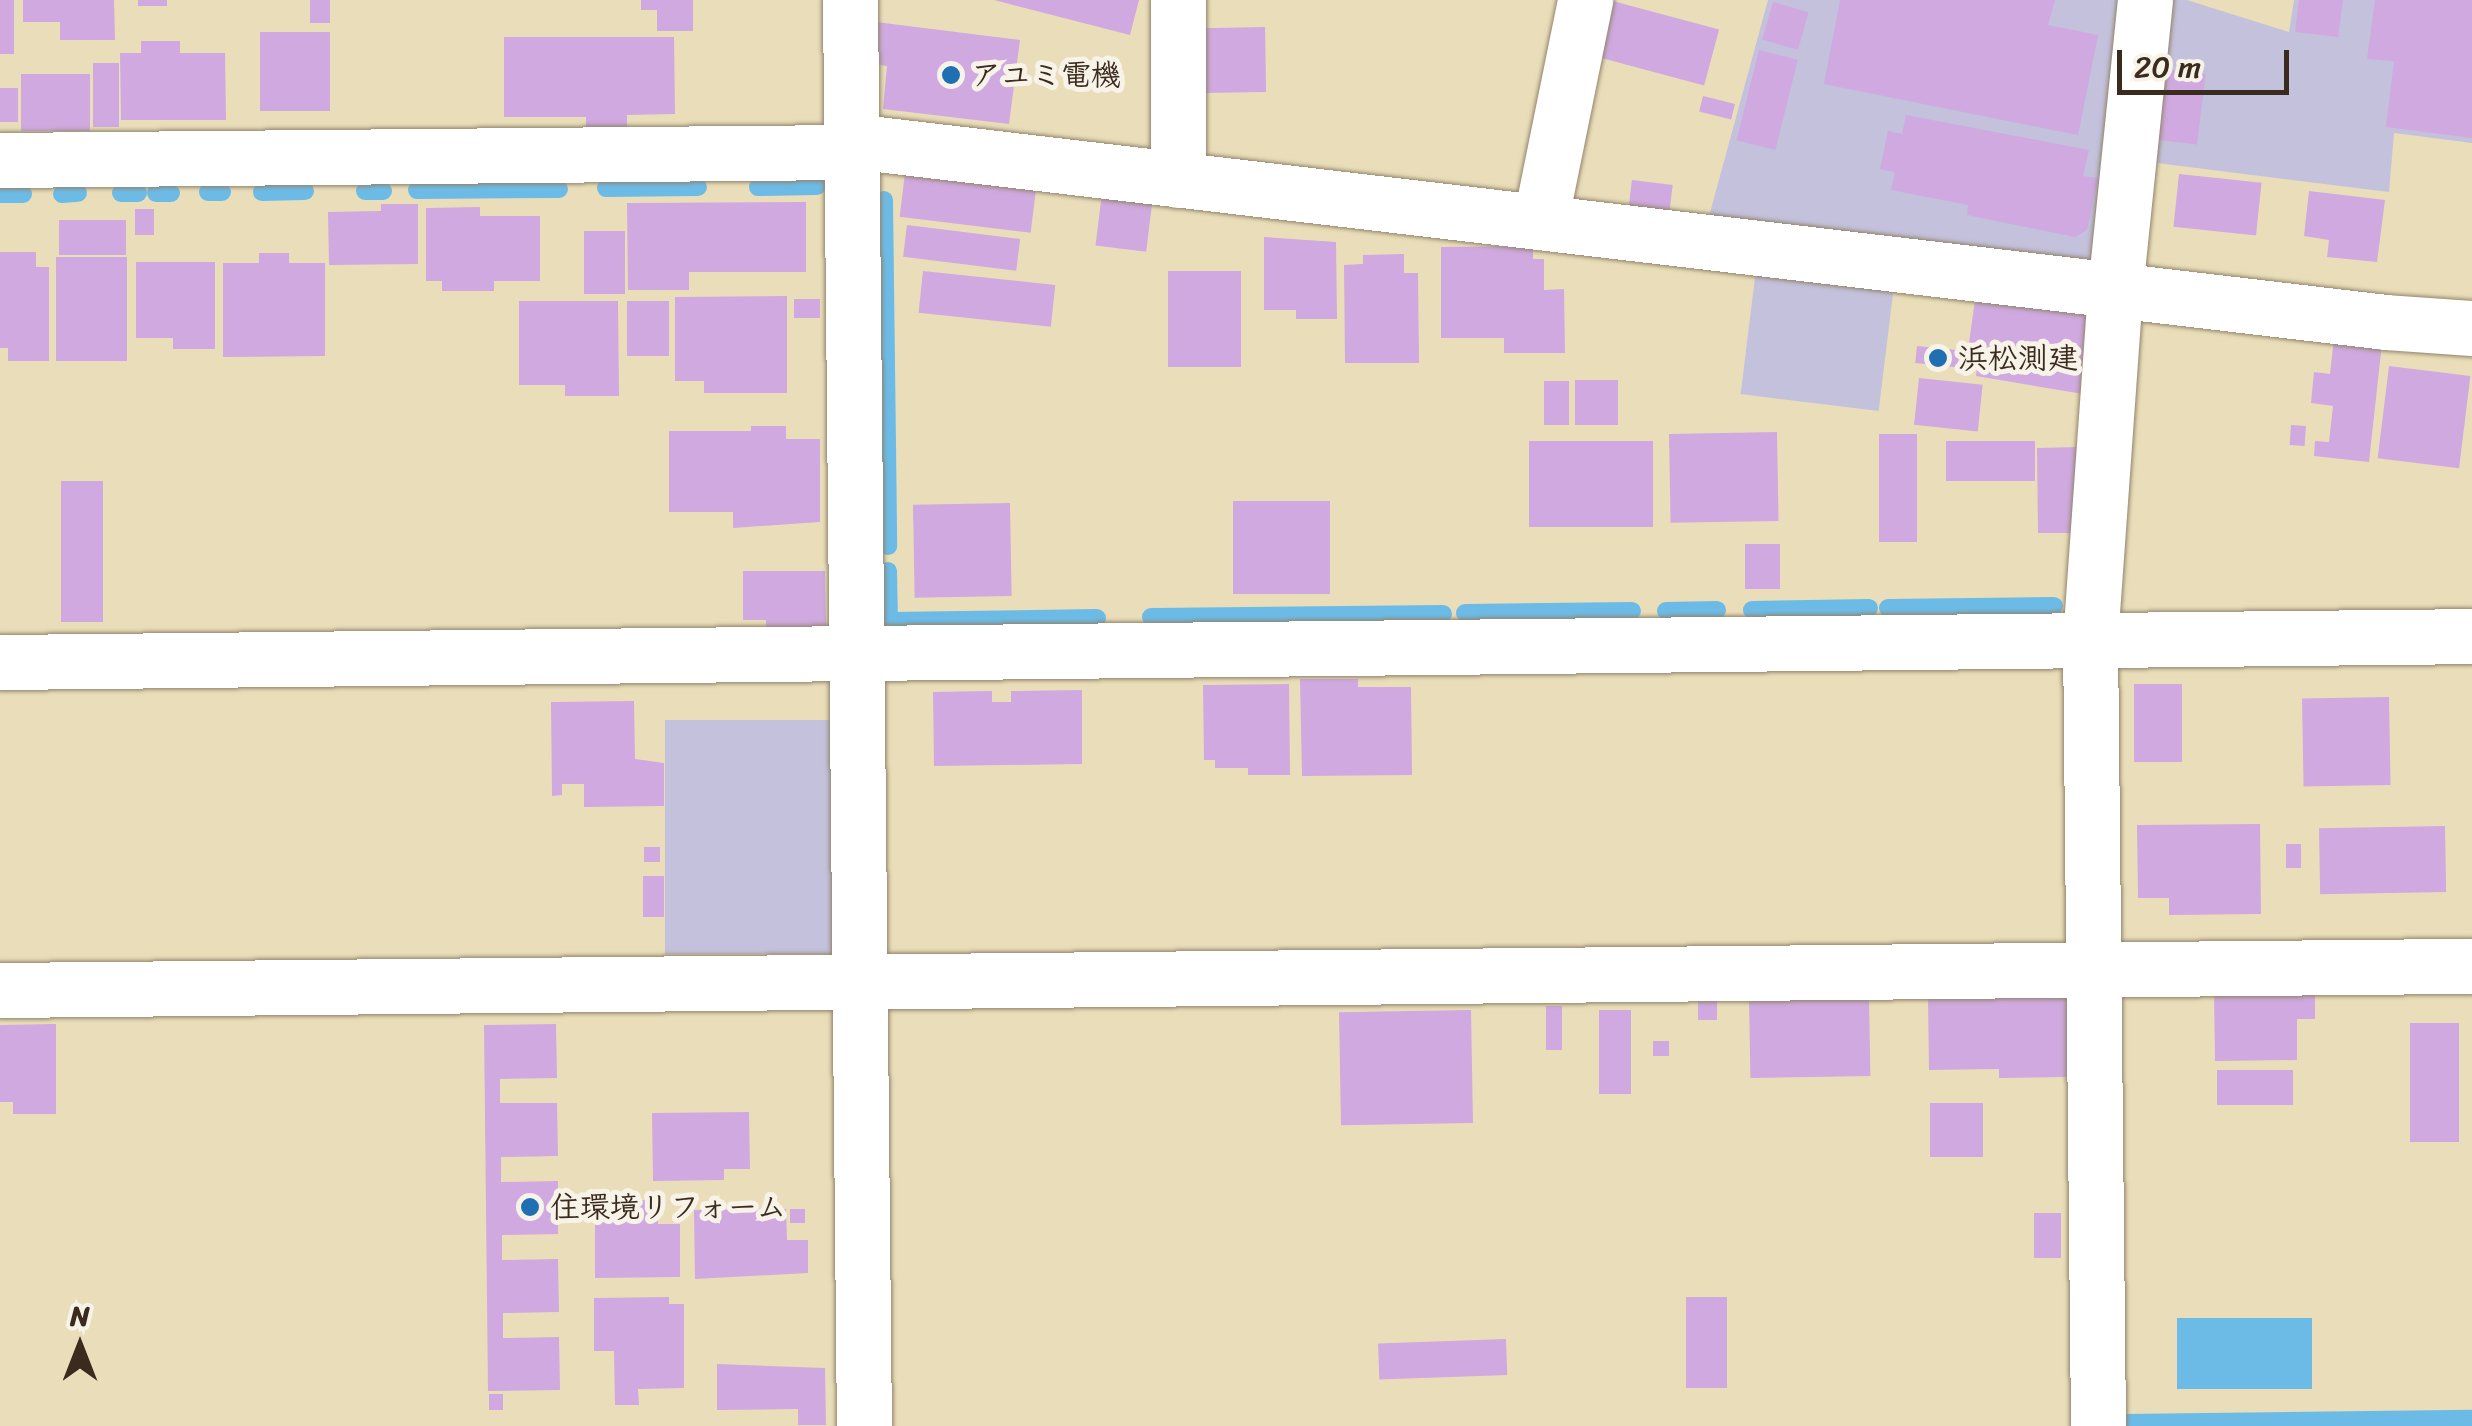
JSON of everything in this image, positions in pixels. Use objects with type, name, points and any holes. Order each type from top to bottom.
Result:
[{"type":"street","points":[[850,0],[864,1426]]},
{"type":"street","points":[[1178,0],[1178,180]]},
{"type":"street","points":[[1540,222],[1585,0]]},
{"type":"street","points":[[2098,1426],[2090,640],[2115,290],[2145,0]]},
{"type":"street","points":[[0,160],[852,147],[1178,180],[2386,322],[2472,328]]},
{"type":"street","points":[[0,662],[2472,636]]},
{"type":"street","points":[[0,990],[2472,966]]},
{"type":"shaded area","points":[[1768,0],[2131,0],[2104,267],[1708,220]]},
{"type":"shaded area","points":[[2157,0],[2187,0],[2289,32],[2294,0],[2472,0],[2472,143],[2394,133],[2389,192],[2141,161]]},
{"type":"shaded area","points":[[1756,269],[1894,286],[1879,411],[1741,394]]},
{"type":"shaded area","points":[[665,720],[837,720],[837,954],[665,954]]},
{"type":"water","points":[[2177,1318],[2312,1318],[2312,1389],[2177,1389]]},
{"type":"building","points":[[0,0],[14,0],[14,54],[0,54]]},
{"type":"building","points":[[23,0],[114,0],[115,40],[60,40],[60,22],[23,22]]},
{"type":"building","points":[[138,0],[167,0],[167,6],[138,6]]},
{"type":"building","points":[[310,0],[330,0],[330,23],[310,23]]},
{"type":"building","points":[[641,0],[693,0],[693,31],[657,31],[657,10],[641,10]]},
{"type":"building","points":[[994,0],[1139,0],[1130,35]]},
{"type":"building","points":[[1609,0],[1719,30],[1704,86],[1594,56]]},
{"type":"building","points":[[1840,0],[2055,0],[2048,25],[2098,35],[2078,135],[1824,84]]},
{"type":"building","points":[[2299,0],[2343,0],[2338,37],[2295,32]]},
{"type":"building","points":[[2375,0],[2472,0],[2472,138],[2386,127],[2394,61],[2367,59]]},
{"type":"building","points":[[1773,2],[1809,12],[1798,50],[1762,39]]},
{"type":"building","points":[[876,22],[1020,40],[1009,124],[883,109],[887,66],[872,64]]},
{"type":"building","points":[[1265,27],[1266,92],[1201,93],[1200,28]]},
{"type":"building","points":[[260,32],[330,32],[330,111],[260,111]]},
{"type":"building","points":[[504,37],[674,37],[675,114],[627,115],[627,128],[586,128],[586,117],[504,117]]},
{"type":"building","points":[[141,41],[180,41],[180,53],[225,53],[226,120],[121,120],[120,53],[141,53]]},
{"type":"building","points":[[1759,50],[1798,60],[1775,150],[1737,140]]},
{"type":"building","points":[[93,63],[119,63],[119,127],[93,127]]},
{"type":"building","points":[[2156,68],[2206,74],[2197,145],[2147,138]]},
{"type":"building","points":[[21,74],[90,74],[90,131],[21,131]]},
{"type":"building","points":[[0,88],[18,88],[18,122],[0,122]]},
{"type":"building","points":[[1703,96],[1735,104],[1731,120],[1699,112]]},
{"type":"building","points":[[1906,115],[2089,150],[2083,176],[2098,178],[2087,230],[2075,237],[1967,215],[1968,205],[1891,190],[1895,172],[1880,169],[1888,131],[1902,134]]},
{"type":"building","points":[[905,173],[1036,189],[1031,233],[900,217]]},
{"type":"building","points":[[2179,174],[2262,183],[2256,235],[2173,227]]},
{"type":"building","points":[[1632,180],[1673,185],[1669,213],[1629,208]]},
{"type":"building","points":[[2309,191],[2385,200],[2377,262],[2327,257],[2329,240],[2304,236]]},
{"type":"building","points":[[1102,193],[1153,199],[1146,252],[1096,246]]},
{"type":"building","points":[[806,202],[806,272],[689,272],[689,290],[628,290],[627,203]]},
{"type":"building","points":[[381,204],[418,204],[418,264],[329,265],[328,212],[381,211]]},
{"type":"building","points":[[480,207],[480,216],[540,216],[540,281],[494,281],[494,291],[442,291],[442,281],[426,281],[426,208]]},
{"type":"building","points":[[135,209],[154,209],[154,235],[135,235]]},
{"type":"building","points":[[59,220],[126,220],[126,255],[59,255]]},
{"type":"building","points":[[907,225],[1020,239],[1016,271],[903,257]]},
{"type":"building","points":[[584,231],[625,231],[625,294],[584,294]]},
{"type":"building","points":[[1264,237],[1336,242],[1337,319],[1296,319],[1296,310],[1264,310]]},
{"type":"building","points":[[1533,246],[1533,259],[1544,259],[1544,290],[1564,289],[1565,353],[1504,353],[1504,338],[1441,338],[1441,247]]},
{"type":"building","points":[[0,252],[36,252],[36,267],[49,267],[49,361],[8,361],[8,348],[0,348]]},
{"type":"building","points":[[259,253],[289,253],[289,263],[325,263],[325,356],[223,357],[223,263],[259,263]]},
{"type":"building","points":[[1404,254],[1404,273],[1418,273],[1419,363],[1345,363],[1344,265],[1363,264],[1363,255]]},
{"type":"building","points":[[56,257],[127,257],[127,361],[56,361]]},
{"type":"building","points":[[136,262],[215,262],[215,349],[173,349],[173,338],[136,338]]},
{"type":"building","points":[[923,271],[1055,285],[1051,327],[919,313]]},
{"type":"building","points":[[1168,271],[1241,271],[1241,367],[1168,367]]},
{"type":"building","points":[[787,296],[787,393],[704,393],[704,381],[675,381],[675,297]]},
{"type":"building","points":[[794,299],[820,299],[820,318],[794,318]]},
{"type":"building","points":[[1975,300],[2093,313],[2083,394],[1976,376],[1980,344],[1969,343]]},
{"type":"building","points":[[519,301],[618,301],[619,396],[565,396],[565,385],[519,385]]},
{"type":"building","points":[[627,301],[669,301],[669,356],[627,356]]},
{"type":"building","points":[[2334,338],[2382,343],[2369,462],[2314,456],[2315,441],[2329,442],[2333,406],[2311,403],[2314,372],[2330,374]]},
{"type":"building","points":[[1917,346],[1961,351],[1959,368],[1915,363]]},
{"type":"building","points":[[2389,366],[2470,376],[2459,468],[2378,458]]},
{"type":"building","points":[[1919,378],[1983,385],[1978,431],[1914,425]]},
{"type":"building","points":[[1575,380],[1618,380],[1618,425],[1575,425]]},
{"type":"building","points":[[1544,381],[1569,381],[1569,425],[1544,425]]},
{"type":"building","points":[[2291,425],[2306,426],[2305,446],[2290,445]]},
{"type":"building","points":[[751,426],[786,426],[786,439],[820,439],[820,522],[733,528],[733,512],[669,512],[669,431],[751,431]]},
{"type":"building","points":[[1777,432],[1779,521],[1671,523],[1669,434]]},
{"type":"building","points":[[1879,434],[1917,434],[1917,542],[1879,542]]},
{"type":"building","points":[[1529,441],[1653,441],[1653,527],[1529,527]]},
{"type":"building","points":[[1946,441],[2035,441],[2035,481],[1946,481]]},
{"type":"building","points":[[2079,447],[2073,533],[2038,533],[2037,448]]},
{"type":"building","points":[[61,481],[103,481],[103,622],[61,622]]},
{"type":"building","points":[[1233,501],[1330,501],[1330,594],[1233,594]]},
{"type":"building","points":[[1010,503],[1012,596],[915,598],[913,505]]},
{"type":"building","points":[[1745,544],[1780,544],[1780,589],[1745,589]]},
{"type":"building","points":[[743,571],[825,571],[826,628],[766,629],[766,620],[743,620]]},
{"type":"building","points":[[1300,679],[1358,679],[1358,687],[1411,687],[1412,775],[1302,776]]},
{"type":"building","points":[[1289,684],[1290,775],[1248,775],[1248,768],[1215,768],[1215,760],[1204,760],[1203,685]]},
{"type":"building","points":[[2134,684],[2182,684],[2182,762],[2134,762]]},
{"type":"building","points":[[1082,690],[1082,764],[934,766],[933,692],[992,691],[992,702],[1011,702],[1011,691]]},
{"type":"building","points":[[2389,697],[2391,785],[2304,787],[2302,699]]},
{"type":"building","points":[[634,701],[635,759],[664,763],[664,806],[584,807],[584,784],[562,784],[562,795],[552,796],[551,702]]},
{"type":"building","points":[[2260,824],[2261,914],[2169,915],[2169,898],[2138,898],[2137,825]]},
{"type":"building","points":[[2445,826],[2446,892],[2320,894],[2319,828]]},
{"type":"building","points":[[2286,844],[2301,844],[2301,868],[2286,868]]},
{"type":"building","points":[[644,847],[660,847],[660,862],[644,862]]},
{"type":"building","points":[[643,876],[664,876],[664,917],[643,917]]},
{"type":"building","points":[[2315,989],[2315,1019],[2297,1019],[2297,1060],[2215,1061],[2214,991]]},
{"type":"building","points":[[2067,996],[2068,1077],[1999,1078],[1999,1069],[1929,1070],[1928,997]]},
{"type":"building","points":[[1869,997],[1870,1076],[1750,1078],[1749,999]]},
{"type":"building","points":[[1698,1000],[1717,1000],[1717,1020],[1698,1020]]},
{"type":"building","points":[[1546,1006],[1562,1006],[1562,1050],[1546,1050]]},
{"type":"building","points":[[1471,1010],[1473,1123],[1341,1125],[1339,1012]]},
{"type":"building","points":[[1599,1010],[1631,1010],[1631,1094],[1599,1094]]},
{"type":"building","points":[[2410,1023],[2459,1023],[2459,1142],[2410,1142]]},
{"type":"building","points":[[56,1024],[56,1114],[13,1114],[13,1102],[0,1102],[0,1025]]},
{"type":"building","points":[[556,1024],[557,1078],[500,1079],[500,1103],[557,1103],[558,1156],[501,1157],[501,1182],[558,1181],[558,1234],[502,1235],[502,1260],[558,1259],[559,1312],[503,1313],[503,1338],[559,1337],[560,1390],[488,1391],[484,1025]]},
{"type":"building","points":[[1653,1041],[1669,1041],[1669,1056],[1653,1056]]},
{"type":"building","points":[[2217,1070],[2293,1070],[2293,1105],[2217,1105]]},
{"type":"building","points":[[1930,1103],[1983,1103],[1983,1157],[1930,1157]]},
{"type":"building","points":[[749,1112],[750,1169],[724,1169],[724,1180],[653,1181],[652,1113]]},
{"type":"building","points":[[658,1200],[658,1224],[680,1224],[680,1277],[595,1278],[595,1201]]},
{"type":"building","points":[[786,1209],[787,1240],[808,1240],[808,1273],[695,1279],[694,1210]]},
{"type":"building","points":[[790,1209],[805,1209],[805,1223],[790,1223]]},
{"type":"building","points":[[2034,1213],[2061,1213],[2061,1258],[2034,1258]]},
{"type":"building","points":[[669,1297],[669,1304],[684,1304],[684,1388],[638,1389],[639,1405],[615,1405],[614,1351],[594,1351],[594,1298]]},
{"type":"building","points":[[1686,1297],[1727,1297],[1727,1388],[1686,1388]]},
{"type":"building","points":[[1506,1339],[1507,1375],[1379,1379],[1378,1343]]},
{"type":"building","points":[[717,1364],[825,1368],[826,1425],[798,1425],[798,1409],[717,1410]]},
{"type":"building","points":[[489,1394],[503,1394],[503,1410],[489,1410]]},
{"type":"waterway","points":[[758,187],[817,186]]},
{"type":"waterway","points":[[606,188],[698,187]]},
{"type":"waterway","points":[[417,190],[559,189]]},
{"type":"waterway","points":[[262,192],[305,191]]},
{"type":"waterway","points":[[365,191],[383,191]]},
{"type":"waterway","points":[[208,192],[222,192]]},
{"type":"waterway","points":[[62,194],[78,193]]},
{"type":"waterway","points":[[121,193],[138,193]]},
{"type":"waterway","points":[[156,193],[171,193]]},
{"type":"waterway","points":[[0,194],[23,194]]},
{"type":"waterway","points":[[884,200],[888,546]]},
{"type":"waterway","points":[[888,571],[889,621],[1097,618]]},
{"type":"waterway","points":[[1888,608],[2054,606]]},
{"type":"waterway","points":[[1752,610],[1869,608]]},
{"type":"waterway","points":[[1666,611],[1717,610]]},
{"type":"waterway","points":[[1465,613],[1632,611]]},
{"type":"waterway","points":[[1151,617],[1443,614]]},
{"type":"waterway","points":[[2122,1423],[2472,1419]]},
{"type":"place","name":"アユミ電機","points":[[951,75]]},
{"type":"place","name":"浜松測建","points":[[1938,358]]},
{"type":"place","name":"住環境リフォーム","points":[[530,1207]]}]
